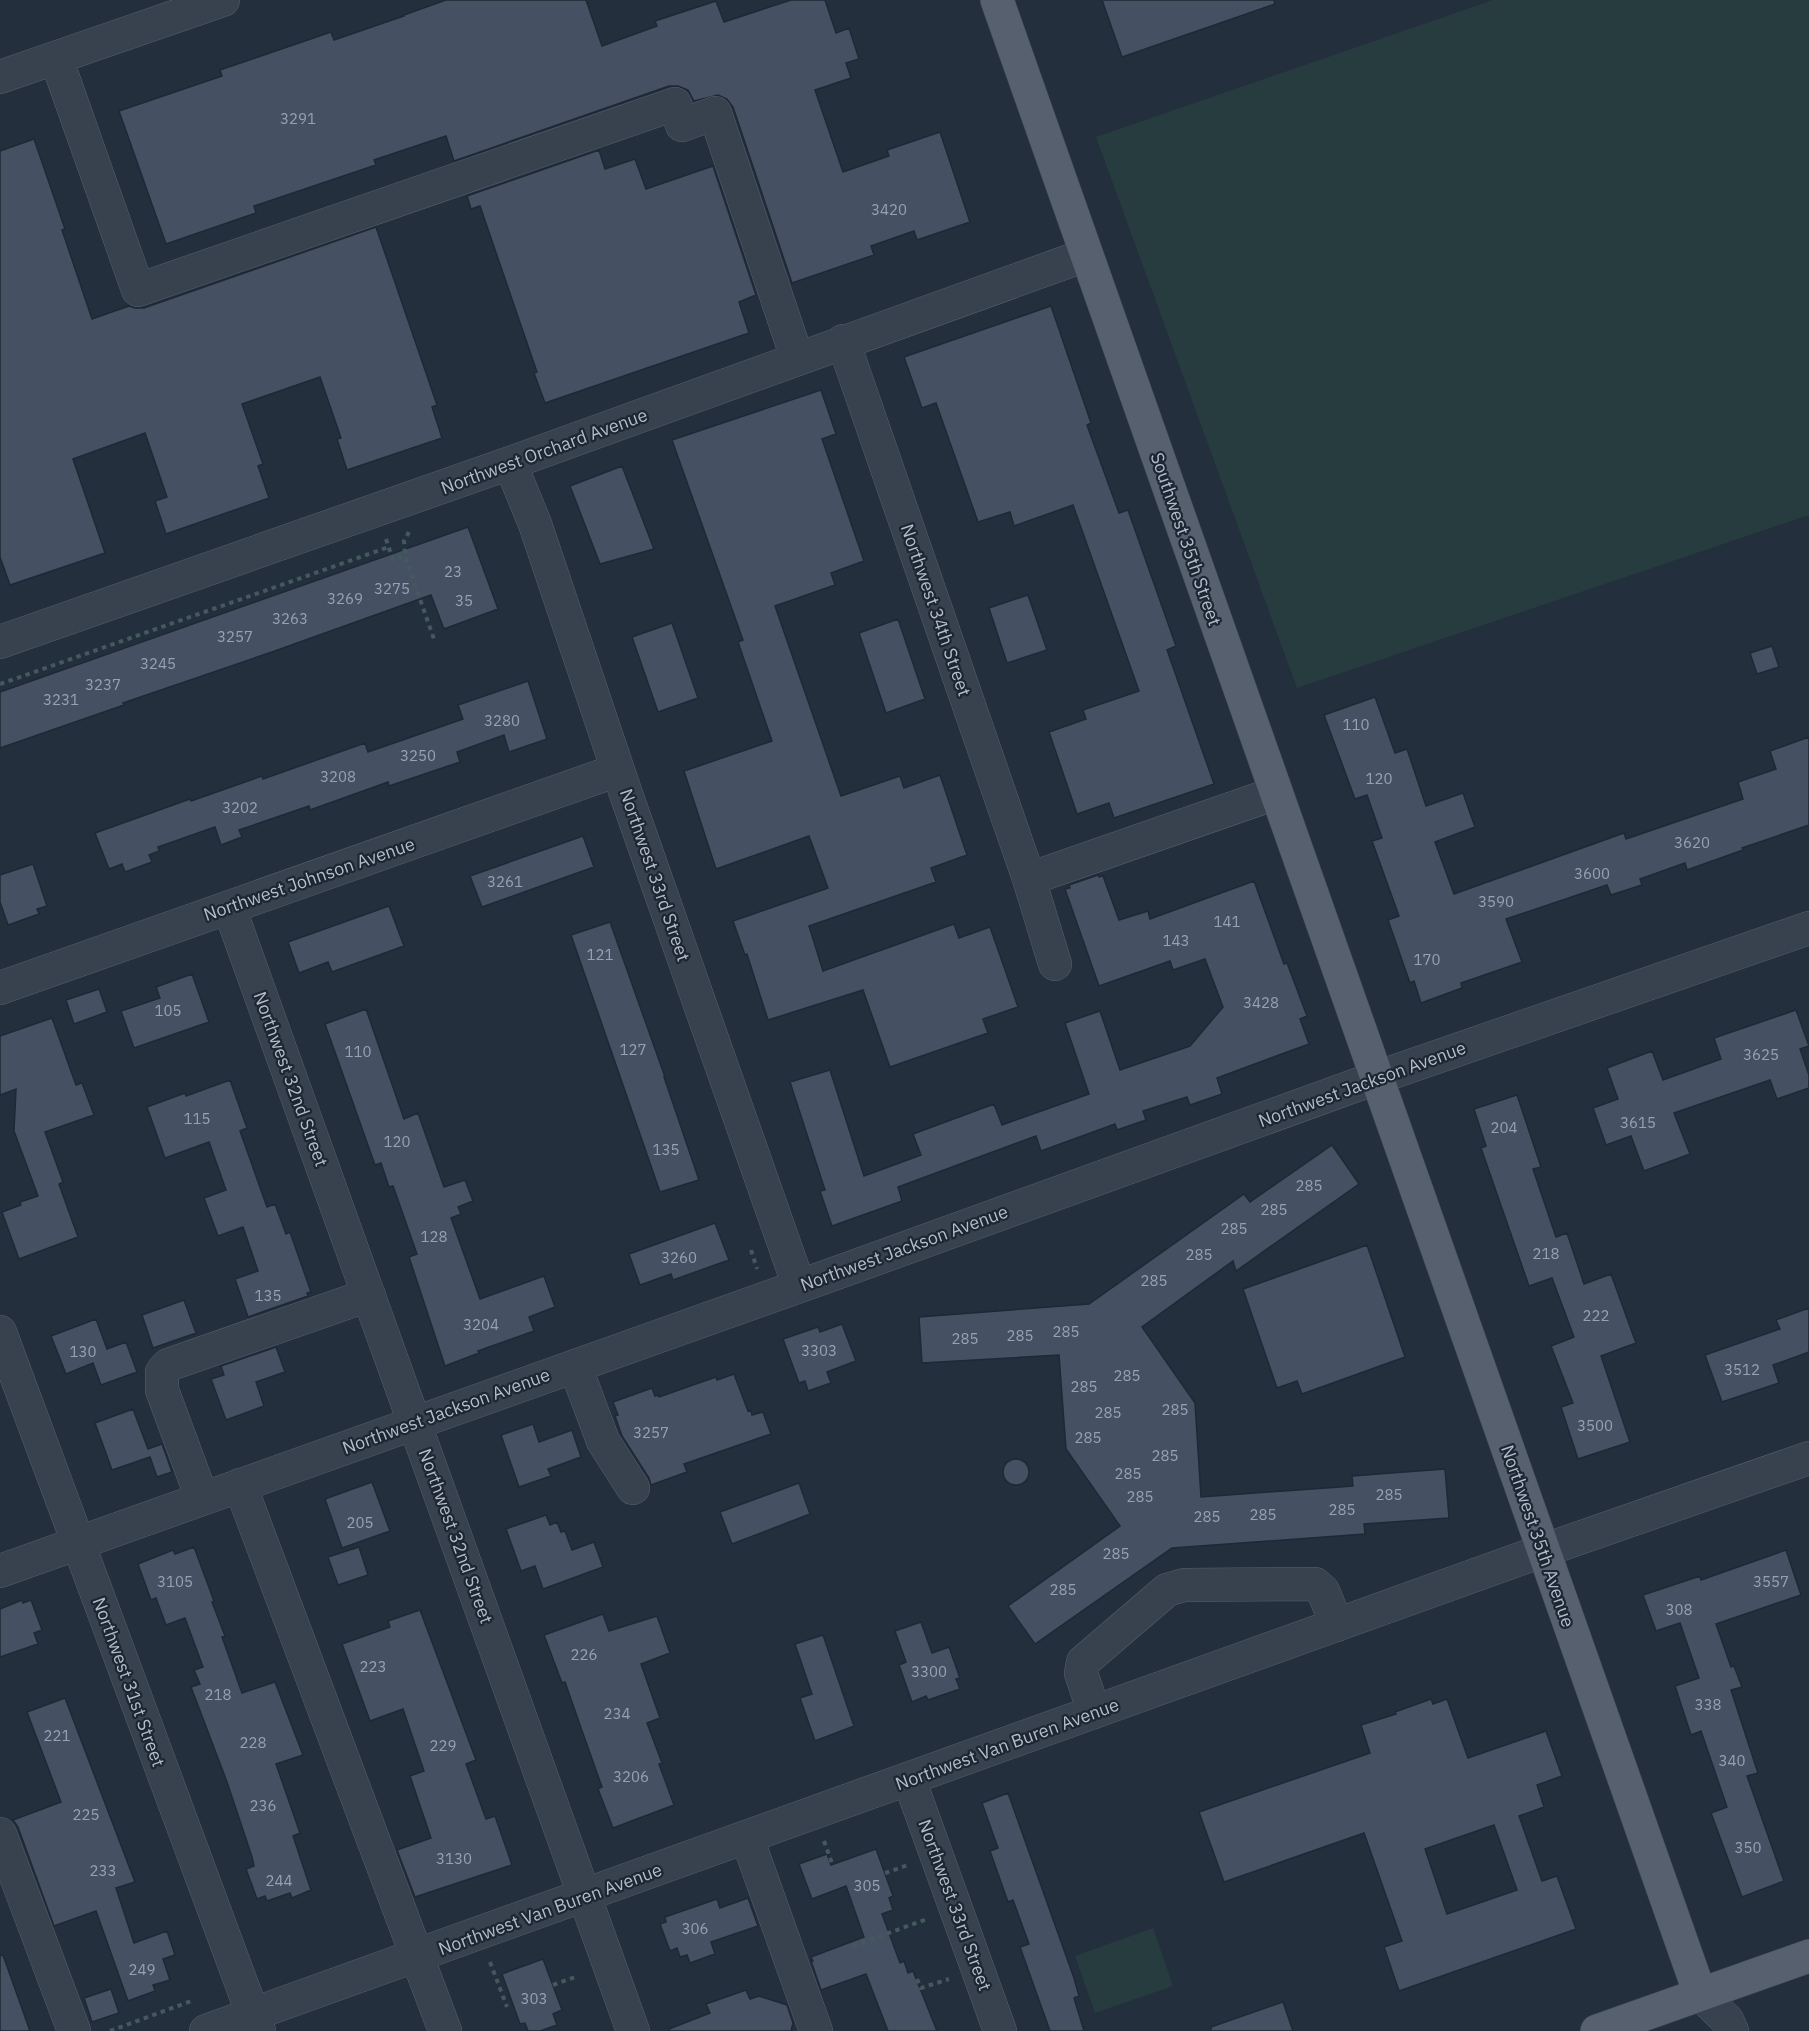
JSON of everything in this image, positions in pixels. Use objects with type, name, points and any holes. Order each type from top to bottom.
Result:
[{"type":"main road","name":"Southwest 35th Street","points":[[997,0],[1376,1078]]},
{"type":"main road","name":"Northwest 35th Avenue","points":[[1376,1078],[1700,1995]]},
{"type":"main road","points":[[1597,2031],[1809,1956]]},
{"type":"street","points":[[0,77],[223,0]]},
{"type":"street","points":[[56,58],[138,290],[675,104],[682,125],[715,114],[797,358]]},
{"type":"street","name":"Northwest Orchard Avenue","points":[[0,642],[510,463],[1086,255]]},
{"type":"street","name":"Northwest 34th Street","points":[[843,342],[1029,879],[1055,964]]},
{"type":"street","name":"Northwest 33rd Street","points":[[510,463],[535,524],[618,770],[799,1286]]},
{"type":"street","name":"Northwest Johnson Avenue","points":[[0,988],[618,770]]},
{"type":"street","points":[[1029,879],[1276,793]]},
{"type":"street","name":"Northwest 32nd Street","points":[[229,907],[633,2031]]},
{"type":"street","name":"Northwest Jackson Avenue","points":[[0,1571],[1376,1078],[1809,928]]},
{"type":"street","points":[[202,1498],[162,1390],[162,1372],[168,1365],[369,1295]]},
{"type":"street","name":"Northwest 31st Street","points":[[0,1332],[256,2023]]},
{"type":"street","points":[[575,1366],[603,1441],[633,1488]]},
{"type":"street","name":"Northwest Van Buren Avenue","points":[[206,2031],[256,2023],[418,1957],[585,1895],[1542,1551],[1809,1458]]},
{"type":"street","points":[[240,1485],[445,2031]]},
{"type":"street","points":[[1094,1712],[1081,1673],[1083,1662],[1167,1590],[1184,1585],[1315,1584],[1323,1591],[1337,1625]]},
{"type":"street","name":"Northwest 33rd Street","points":[[909,1779],[1000,2031]]},
{"type":"street","points":[[0,1834],[74,2031]]},
{"type":"street","points":[[747,1838],[816,2031]]},
{"type":"street","points":[[1700,1995],[1726,2020],[1732,2031]]},
{"type":"path","points":[[413,523],[404,542],[405,556],[435,642]]},
{"type":"path","points":[[384,534],[393,560],[405,556]]},
{"type":"path","points":[[0,684],[389,547]]},
{"type":"path","points":[[748,1242],[768,1297]]},
{"type":"path","points":[[824,1840],[833,1866]]},
{"type":"path","points":[[853,1946],[956,1909]]},
{"type":"path","points":[[489,1958],[507,2007]]},
{"type":"path","points":[[916,1979],[921,1988],[978,1968]]},
{"type":"path","points":[[552,1985],[578,1976]]},
{"type":"green space","points":[[1493,0],[1809,0],[1809,515],[1297,688],[1096,137]]},
{"type":"green space","points":[[1153,1928],[1173,1986],[1095,2013],[1075,1956]]},
{"type":"building","points":[[446,0],[586,0],[602,46],[657,26],[655,21],[716,1],[724,22],[791,0],[825,0],[836,33],[849,28],[859,59],[846,63],[851,78],[815,90],[843,172],[889,156],[887,150],[940,132],[970,222],[917,240],[914,231],[871,246],[874,255],[792,283],[733,107],[727,99],[718,95],[694,101],[688,90],[678,86],[669,86],[454,161],[446,136],[374,160],[376,165],[254,206],[256,213],[166,244],[119,111],[222,76],[220,70],[331,32],[334,40]]},
{"type":"building","points":[[1102,0],[1274,0],[1275,4],[1122,57]]},
{"type":"building","points":[[34,139],[65,229],[62,230],[92,319],[129,306],[144,308],[376,227],[437,405],[432,407],[442,438],[347,470],[337,439],[341,438],[320,377],[242,404],[263,464],[258,466],[269,498],[166,534],[155,501],[167,497],[145,433],[73,459],[105,553],[10,585],[0,557],[0,151]]},
{"type":"building","points":[[599,150],[605,169],[635,159],[646,189],[713,166],[756,295],[739,302],[749,333],[545,403],[534,373],[537,372],[480,206],[471,209],[467,196]]},
{"type":"building","points":[[1051,306],[1091,423],[1087,425],[1119,513],[1128,510],[1176,646],[1167,650],[1214,784],[1114,818],[1109,803],[1077,814],[1049,732],[1086,719],[1083,710],[1139,691],[1073,505],[1014,526],[1010,512],[978,522],[936,403],[922,408],[904,357]]},
{"type":"building","points":[[821,390],[836,434],[822,439],[864,561],[831,573],[835,585],[775,606],[841,796],[900,776],[904,788],[940,775],[967,855],[931,868],[936,882],[809,926],[823,971],[954,924],[959,938],[990,927],[1018,1007],[983,1019],[988,1033],[890,1067],[863,990],[768,1020],[747,954],[745,955],[733,921],[828,888],[809,836],[716,869],[684,771],[772,741],[738,642],[743,640],[672,440]]},
{"type":"building","points":[[622,466],[654,549],[600,564],[570,486]]},
{"type":"building","points":[[468,527],[498,609],[444,629],[431,595],[0,748],[0,692]]},
{"type":"building","points":[[1028,595],[1047,650],[1007,663],[989,608]]},
{"type":"building","points":[[898,619],[925,699],[886,713],[859,633]]},
{"type":"building","points":[[672,623],[698,698],[658,712],[632,637]]},
{"type":"building","points":[[1772,646],[1779,667],[1757,674],[1750,653]]},
{"type":"building","points":[[528,681],[547,739],[509,752],[504,735],[457,752],[460,762],[389,786],[388,782],[310,810],[309,806],[239,830],[242,837],[221,845],[215,827],[158,847],[159,851],[149,855],[152,862],[125,872],[122,864],[109,869],[95,833],[190,799],[191,801],[262,776],[263,779],[365,743],[368,752],[463,719],[458,705]]},
{"type":"building","points":[[1375,697],[1395,753],[1407,749],[1426,806],[1463,793],[1475,827],[1435,842],[1454,894],[1624,833],[1626,839],[1743,799],[1738,782],[1776,769],[1770,751],[1809,737],[1809,825],[1687,870],[1685,863],[1640,879],[1642,885],[1611,895],[1607,885],[1506,919],[1522,962],[1461,983],[1462,988],[1421,1003],[1414,981],[1410,983],[1388,920],[1399,916],[1372,841],[1382,838],[1367,795],[1355,799],[1324,715]]},
{"type":"building","points":[[583,836],[594,867],[482,907],[470,876]]},
{"type":"building","points":[[33,864],[47,906],[37,909],[39,914],[8,925],[0,902],[0,875]]},
{"type":"building","points":[[1098,875],[1103,876],[1119,920],[1148,911],[1150,919],[1254,881],[1284,964],[1287,963],[1307,1016],[1300,1019],[1309,1044],[1217,1078],[1222,1094],[1190,1105],[1187,1097],[1143,1111],[1146,1120],[1117,1130],[1115,1124],[1041,1151],[1036,1136],[898,1187],[902,1201],[832,1226],[820,1191],[825,1190],[790,1082],[830,1070],[864,1176],[921,1155],[913,1134],[994,1104],[1002,1125],[1089,1094],[1065,1023],[1100,1011],[1120,1070],[1190,1046],[1223,1007],[1205,959],[1173,970],[1170,961],[1099,986],[1065,889],[1070,888],[1069,885]]},
{"type":"building","points":[[389,906],[404,946],[332,972],[328,962],[299,973],[288,942]]},
{"type":"building","points":[[610,922],[699,1180],[660,1192],[571,935]]},
{"type":"building","points":[[192,974],[209,1022],[134,1048],[121,1011],[160,998],[156,987]]},
{"type":"building","points":[[99,989],[107,1012],[74,1024],[66,1000]]},
{"type":"building","points":[[366,1009],[404,1119],[418,1113],[444,1187],[465,1180],[473,1201],[458,1207],[461,1214],[451,1218],[480,1299],[544,1276],[555,1307],[529,1317],[534,1331],[478,1351],[479,1353],[445,1366],[409,1257],[417,1254],[393,1186],[389,1187],[381,1163],[375,1165],[325,1024]]},
{"type":"building","points":[[1796,1010],[1809,1046],[1800,1049],[1809,1075],[1809,1088],[1777,1099],[1770,1080],[1674,1113],[1690,1154],[1644,1171],[1631,1136],[1606,1145],[1593,1108],[1618,1099],[1607,1068],[1652,1051],[1663,1080],[1721,1059],[1714,1038]]},
{"type":"building","points":[[52,1018],[76,1085],[82,1083],[94,1115],[45,1132],[63,1182],[59,1184],[78,1237],[19,1259],[2,1212],[21,1205],[20,1202],[38,1196],[14,1131],[16,1089],[0,1095],[0,1036]]},
{"type":"building","points":[[230,1080],[247,1128],[240,1131],[267,1207],[275,1204],[286,1234],[290,1232],[311,1292],[307,1293],[308,1296],[248,1317],[235,1279],[258,1271],[243,1227],[218,1236],[204,1198],[226,1190],[209,1142],[165,1158],[147,1107]]},
{"type":"building","points":[[1517,1095],[1541,1167],[1533,1169],[1556,1237],[1567,1233],[1584,1284],[1611,1274],[1636,1343],[1601,1356],[1630,1442],[1578,1459],[1561,1407],[1573,1403],[1551,1346],[1574,1337],[1552,1278],[1529,1286],[1481,1148],[1486,1146],[1474,1109]]},
{"type":"building","points":[[1332,1145],[1359,1184],[1236,1271],[1233,1261],[1142,1327],[1195,1403],[1201,1497],[1353,1486],[1352,1476],[1445,1469],[1449,1518],[1364,1524],[1365,1534],[1172,1548],[1035,1644],[1008,1606],[1120,1526],[1066,1449],[1059,1355],[922,1363],[919,1317],[1089,1304],[1244,1194],[1250,1202]]},
{"type":"building","points":[[715,1223],[729,1260],[673,1280],[671,1274],[640,1285],[629,1254]]},
{"type":"building","points":[[1367,1245],[1405,1357],[1302,1394],[1297,1381],[1277,1388],[1243,1289]]},
{"type":"building","points":[[184,1300],[196,1333],[153,1348],[142,1315]]},
{"type":"building","points":[[1809,1308],[1809,1352],[1773,1365],[1779,1383],[1722,1402],[1705,1355],[1780,1329],[1776,1320]]},
{"type":"building","points":[[96,1319],[107,1349],[126,1342],[137,1372],[101,1385],[93,1363],[66,1374],[51,1336]]},
{"type":"building","points":[[842,1324],[856,1361],[827,1372],[831,1383],[808,1391],[805,1381],[799,1383],[783,1339],[818,1327],[820,1332]]},
{"type":"building","points":[[276,1347],[285,1372],[256,1382],[264,1406],[226,1420],[211,1379],[224,1375],[221,1366]]},
{"type":"building","points":[[734,1374],[748,1411],[751,1410],[752,1415],[763,1412],[771,1434],[684,1464],[687,1472],[651,1485],[649,1478],[622,1436],[613,1402],[652,1388],[655,1396],[659,1395],[659,1397],[716,1377],[717,1380]]},
{"type":"building","points":[[133,1409],[148,1449],[162,1444],[172,1472],[157,1477],[150,1457],[112,1470],[95,1423]]},
{"type":"building","points":[[533,1424],[539,1442],[572,1430],[581,1457],[548,1469],[551,1476],[519,1487],[501,1435]]},
{"type":"building","points":[[1016,1459],[1025,1463],[1029,1472],[1025,1481],[1016,1485],[1007,1481],[1003,1472],[1007,1463]]},
{"type":"building","points":[[372,1482],[390,1531],[342,1548],[325,1499]]},
{"type":"building","points":[[799,1483],[810,1514],[732,1544],[720,1512]]},
{"type":"building","points":[[546,1515],[550,1525],[557,1522],[561,1532],[565,1531],[572,1550],[594,1542],[603,1567],[543,1589],[535,1566],[521,1571],[506,1529]]},
{"type":"building","points":[[194,1547],[214,1601],[212,1602],[225,1636],[222,1637],[242,1693],[275,1682],[303,1755],[276,1764],[300,1833],[293,1836],[311,1890],[292,1898],[290,1893],[267,1901],[265,1896],[257,1899],[246,1869],[254,1866],[252,1857],[191,1687],[200,1684],[194,1670],[203,1667],[185,1618],[166,1625],[156,1598],[151,1600],[138,1564],[173,1550],[175,1554]]},
{"type":"building","points":[[359,1547],[368,1575],[338,1585],[328,1557]]},
{"type":"building","points":[[1786,1550],[1801,1595],[1716,1624],[1731,1667],[1734,1666],[1742,1687],[1731,1690],[1758,1773],[1747,1776],[1784,1881],[1742,1897],[1711,1813],[1727,1807],[1701,1731],[1691,1735],[1675,1686],[1699,1678],[1680,1623],[1656,1631],[1643,1595],[1700,1576],[1701,1580]]},
{"type":"building","points":[[22,1600],[23,1603],[31,1600],[42,1630],[34,1633],[38,1644],[0,1657],[0,1609]]},
{"type":"building","points":[[420,1610],[476,1760],[466,1764],[486,1819],[495,1816],[512,1865],[415,1897],[397,1850],[431,1838],[410,1776],[424,1771],[403,1709],[370,1721],[342,1644],[390,1627],[388,1621]]},
{"type":"building","points":[[603,1614],[609,1631],[657,1616],[670,1653],[641,1664],[660,1718],[647,1723],[674,1805],[613,1828],[598,1789],[602,1787],[565,1682],[562,1683],[544,1635]]},
{"type":"building","points":[[921,1622],[932,1653],[949,1647],[960,1678],[956,1679],[960,1689],[928,1700],[926,1696],[912,1702],[899,1665],[906,1662],[895,1631]]},
{"type":"building","points":[[823,1635],[854,1726],[815,1741],[800,1698],[812,1694],[795,1644]]},
{"type":"building","points":[[65,1698],[135,1882],[116,1888],[134,1943],[167,1931],[175,1955],[163,1959],[170,1980],[153,1985],[155,1991],[128,2001],[96,1911],[54,1926],[18,1827],[13,1820],[61,1802],[27,1712]]},
{"type":"building","points":[[1431,1699],[1433,1704],[1447,1699],[1468,1758],[1546,1731],[1562,1776],[1537,1785],[1544,1807],[1519,1816],[1542,1881],[1557,1876],[1576,1929],[1399,1991],[1384,1947],[1402,1941],[1364,1833],[1224,1882],[1199,1812],[1370,1753],[1361,1725],[1396,1714],[1395,1712]],"holes":[[[1494,1825],[1517,1890],[1447,1914],[1425,1849]]]},
{"type":"building","points":[[1008,1793],[1074,1978],[1079,1996],[1074,1998],[1084,2031],[1050,2031],[1020,1947],[1029,1944],[1013,1900],[1008,1902],[990,1851],[998,1848],[982,1803]]},
{"type":"building","points":[[876,1849],[893,1896],[889,1898],[893,1910],[882,1914],[900,1963],[904,1961],[908,1973],[913,1971],[937,2031],[888,2031],[866,1974],[821,1990],[811,1961],[813,1961],[811,1957],[864,1937],[846,1886],[812,1899],[799,1864],[827,1854],[831,1865]]},
{"type":"building","points":[[748,1898],[758,1926],[711,1942],[715,1954],[690,1963],[687,1955],[680,1957],[677,1948],[670,1951],[660,1924],[666,1922],[665,1917],[717,1899],[720,1908]]},
{"type":"building","points":[[3,1955],[30,2031],[0,2031],[0,1956]]},
{"type":"building","points":[[543,1959],[562,2010],[553,2014],[557,2025],[540,2031],[528,2031],[525,2023],[520,2024],[502,1974]]},
{"type":"building","points":[[111,1989],[119,2013],[92,2022],[84,1998]]},
{"type":"building","points":[[746,1990],[750,1999],[759,1996],[787,2005],[793,2023],[791,2031],[669,2031],[669,2029],[710,2013],[706,2004]]},
{"type":"building","points":[[1283,2002],[1293,2031],[1211,2031],[1211,2027]]}]
